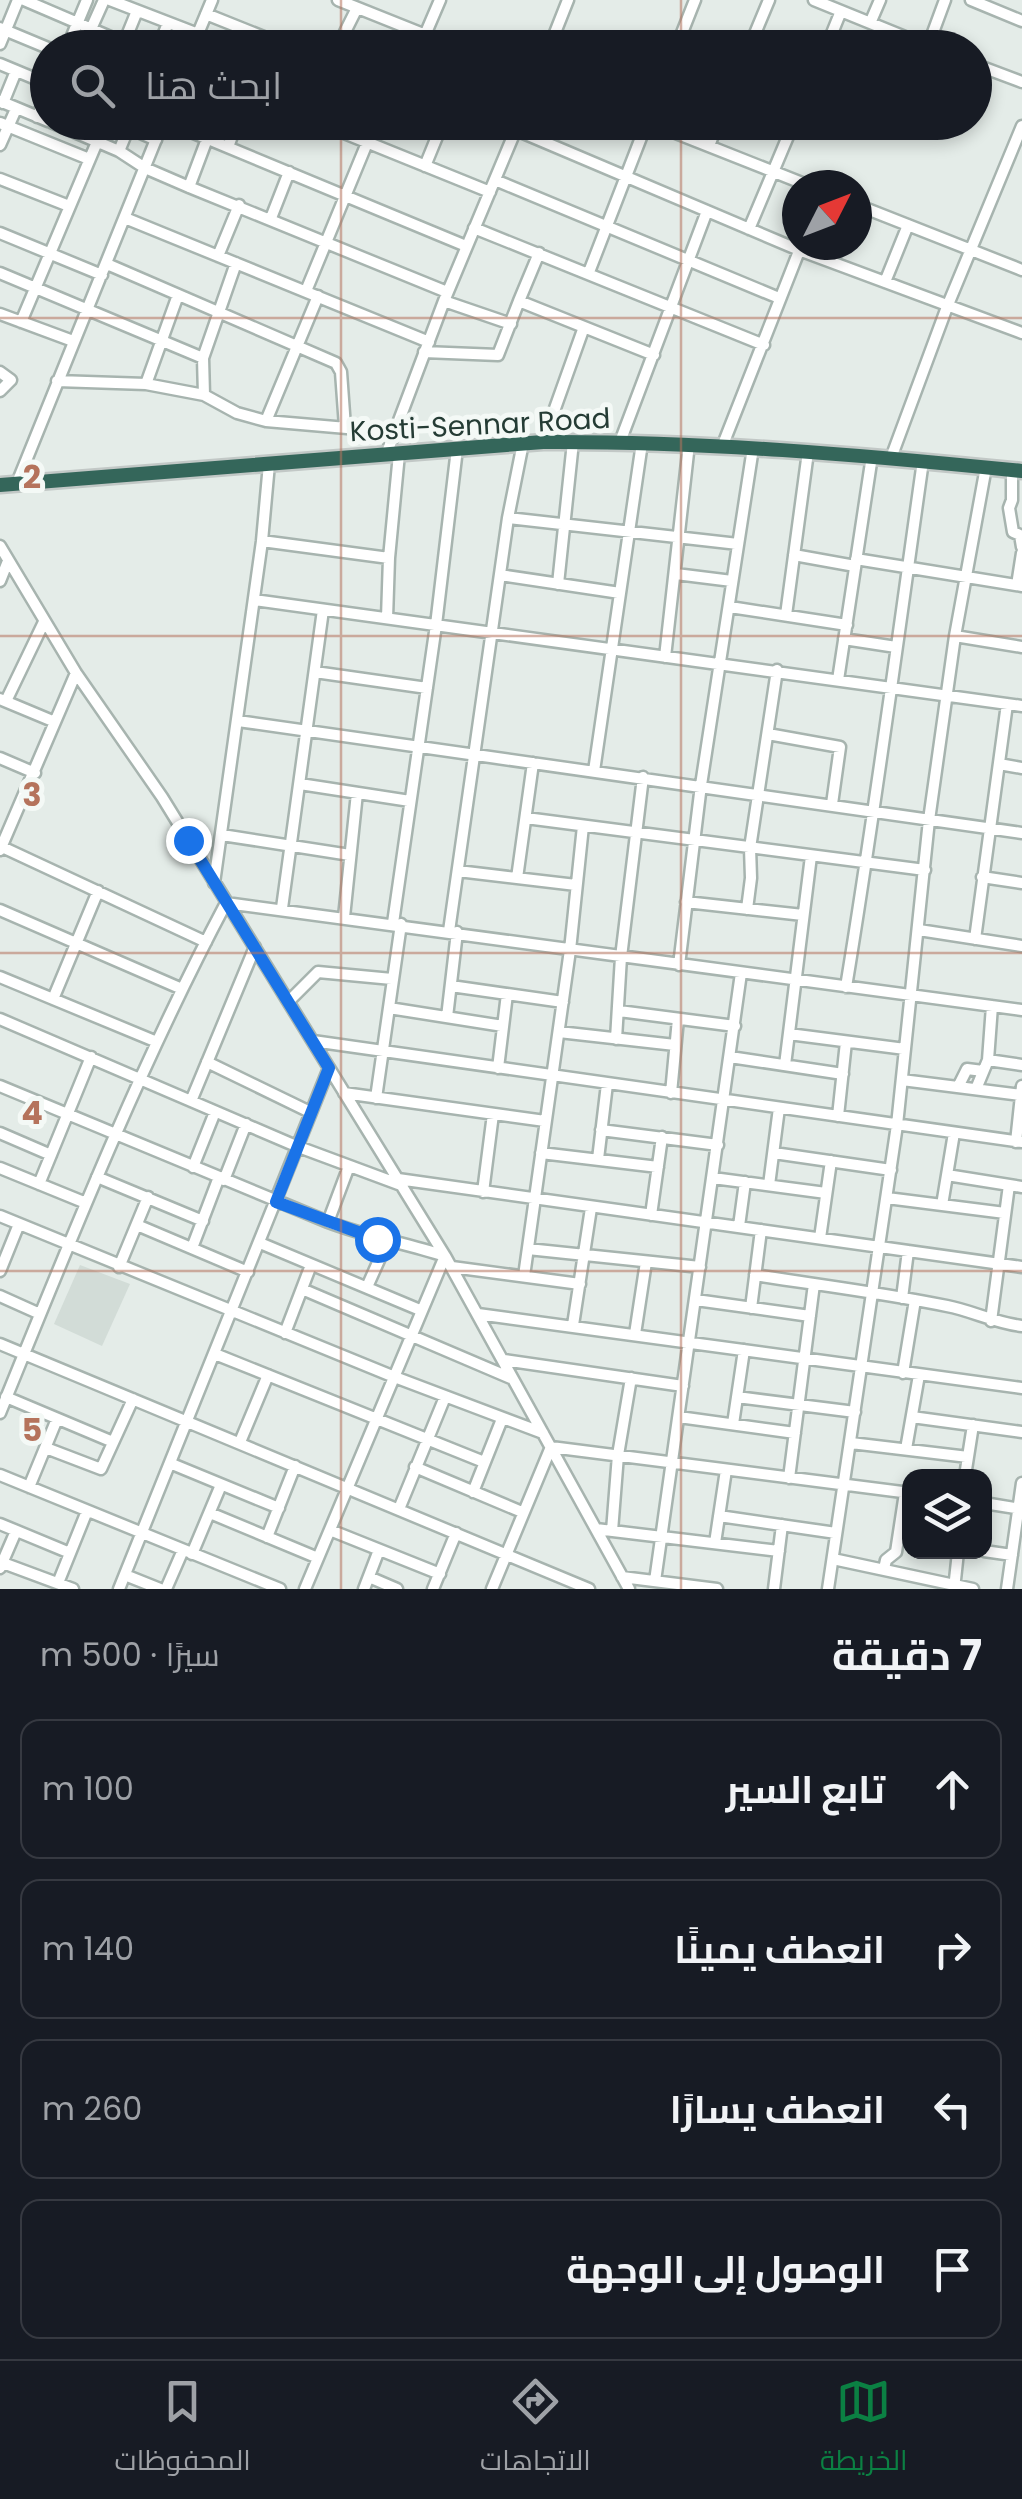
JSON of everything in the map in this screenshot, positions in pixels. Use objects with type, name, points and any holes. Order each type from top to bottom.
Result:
[{"type":"highway","name":"Kosti-Sennar Road","points":[[0,485],[543,442],[689,444],[1017,470]]},
{"type":"street","points":[[0,44],[3,29],[21,0],[91,30],[107,0],[187,30]]},
{"type":"street","points":[[74,30],[87,0]]},
{"type":"street","points":[[200,30],[212,0]]},
{"type":"street","points":[[340,0],[413,30]]},
{"type":"street","points":[[428,30],[440,0]]},
{"type":"street","points":[[556,30],[568,0]]},
{"type":"street","points":[[683,30],[695,0]]},
{"type":"street","points":[[756,30],[768,0]]},
{"type":"street","points":[[871,22],[880,0]]},
{"type":"street","points":[[935,30],[944,0]]},
{"type":"street","points":[[971,0],[1022,21]]},
{"type":"street","points":[[820,1],[890,30]]},
{"type":"street","points":[[346,30],[357,8]]},
{"type":"street","points":[[133,30],[136,11]]},
{"type":"street","points":[[833,30],[841,11]]},
{"type":"street","points":[[206,14],[241,30]]},
{"type":"street","points":[[165,30],[168,23]]},
{"type":"street","points":[[3,29],[30,40]]},
{"type":"street","points":[[0,64],[30,77]]},
{"type":"street","points":[[16,71],[2,102],[30,114]]},
{"type":"street","points":[[992,71],[1022,82]]},
{"type":"street","points":[[0,145],[4,124],[16,108]]},
{"type":"street","points":[[4,124],[30,135]]},
{"type":"street","points":[[891,458],[947,307],[1018,144],[1022,126]]},
{"type":"street","points":[[43,140],[89,159]]},
{"type":"street","points":[[92,140],[145,168],[271,218],[510,324]]},
{"type":"street","points":[[119,151],[124,140]]},
{"type":"street","points":[[17,483],[156,140]]},
{"type":"street","points":[[189,187],[206,140]]},
{"type":"street","points":[[212,140],[466,246]]},
{"type":"street","points":[[228,147],[231,140]]},
{"type":"street","points":[[359,140],[490,192]]},
{"type":"street","points":[[425,166],[436,140]]},
{"type":"street","points":[[386,618],[393,432],[512,140]]},
{"type":"street","points":[[547,140],[625,177],[782,240]]},
{"type":"street","points":[[589,272],[640,140]]},
{"type":"street","points":[[694,140],[782,175]]},
{"type":"street","points":[[709,146],[711,140]]},
{"type":"street","points":[[749,228],[786,140]]},
{"type":"street","points":[[22,322],[97,142]]},
{"type":"street","points":[[266,420],[298,345],[324,243],[366,143]]},
{"type":"street","points":[[271,218],[289,172]]},
{"type":"street","points":[[0,179],[69,206]]},
{"type":"street","points":[[495,180],[780,298]]},
{"type":"street","points":[[218,256],[239,205]]},
{"type":"street","points":[[620,442],[706,211]]},
{"type":"street","points":[[872,211],[1022,270]]},
{"type":"street","points":[[125,218],[312,293],[426,347],[498,355],[539,253]]},
{"type":"street","points":[[885,282],[908,225]]},
{"type":"street","points":[[474,228],[764,345]]},
{"type":"street","points":[[0,233],[178,295],[339,365],[345,427]]},
{"type":"street","points":[[722,446],[795,260]]},
{"type":"street","points":[[832,260],[1022,333]]},
{"type":"street","points":[[204,396],[203,358],[236,263]]},
{"type":"street","points":[[0,273],[203,358]]},
{"type":"street","points":[[146,384],[178,295]]},
{"type":"street","points":[[519,301],[654,355]]},
{"type":"street","points":[[0,314],[73,341]]},
{"type":"street","points":[[543,442],[584,328]]},
{"type":"street","points":[[0,372],[12,380],[0,391]]},
{"type":"street","points":[[57,381],[146,384],[204,396],[236,413],[266,420],[393,432]]},
{"type":"street","points":[[558,584],[572,442]]},
{"type":"street","points":[[594,771],[642,442]]},
{"type":"street","points":[[447,1017],[458,871],[508,518],[523,444]]},
{"type":"street","points":[[665,657],[689,444]]},
{"type":"street","points":[[678,964],[753,448]]},
{"type":"street","points":[[376,1098],[410,800],[457,449]]},
{"type":"street","points":[[786,615],[808,452]]},
{"type":"street","points":[[838,680],[872,456]]},
{"type":"street","points":[[846,987],[876,811],[922,461]]},
{"type":"street","points":[[214,883],[269,464]]},
{"type":"street","points":[[828,1589],[891,1170],[929,820],[986,467]]},
{"type":"street","points":[[794,556],[908,567],[1019,585],[1020,535],[1013,532],[1009,518],[1017,470]]},
{"type":"street","points":[[508,518],[738,544]]},
{"type":"street","points":[[262,540],[389,558]]},
{"type":"street","points":[[0,546],[3,571],[44,622],[162,796],[452,1267],[629,1589]]},
{"type":"street","points":[[676,574],[732,581]]},
{"type":"street","points":[[500,575],[620,593]]},
{"type":"street","points":[[254,600],[1022,706]]},
{"type":"street","points":[[730,608],[847,624]]},
{"type":"street","points":[[282,908],[323,610]]},
{"type":"street","points":[[44,622],[3,700],[55,722]]},
{"type":"street","points":[[956,636],[1022,647]]},
{"type":"street","points":[[844,638],[896,646]]},
{"type":"street","points":[[747,909],[750,848],[777,670]]},
{"type":"street","points":[[314,672],[427,688]]},
{"type":"street","points":[[76,673],[1,848],[206,942]]},
{"type":"street","points":[[976,939],[1007,704]]},
{"type":"street","points":[[238,721],[1022,833]]},
{"type":"street","points":[[768,734],[840,747],[832,804]]},
{"type":"street","points":[[0,758],[35,773]]},
{"type":"street","points":[[518,878],[533,763]]},
{"type":"street","points":[[999,764],[1022,768]]},
{"type":"street","points":[[616,1039],[620,957],[642,777]]},
{"type":"street","points":[[300,784],[410,800]]},
{"type":"street","points":[[344,916],[358,794]]},
{"type":"street","points":[[526,818],[925,870]]},
{"type":"street","points":[[524,1276],[570,950],[583,826]]},
{"type":"street","points":[[222,835],[350,855]]},
{"type":"street","points":[[785,1065],[811,856]]},
{"type":"street","points":[[458,871],[576,885]]},
{"type":"street","points":[[982,876],[1022,883]]},
{"type":"street","points":[[53,998],[98,892]]},
{"type":"street","points":[[686,902],[804,915]]},
{"type":"street","points":[[226,903],[1022,1010]]},
{"type":"street","points":[[0,1413],[157,1042],[226,903]]},
{"type":"street","points":[[0,910],[182,989]]},
{"type":"street","points":[[919,930],[1022,946]]},
{"type":"street","points":[[191,1101],[255,948]]},
{"type":"street","points":[[289,1001],[318,972],[392,979]]},
{"type":"street","points":[[654,1581],[742,973]]},
{"type":"street","points":[[0,977],[157,1042]]},
{"type":"street","points":[[451,986],[563,1002]]},
{"type":"street","points":[[498,1068],[507,994]]},
{"type":"street","points":[[976,1089],[986,1066],[992,1006]]},
{"type":"street","points":[[388,1008],[502,1026]]},
{"type":"street","points":[[619,1011],[734,1026]]},
{"type":"street","points":[[0,1019],[296,1146],[400,1182],[1022,1268]]},
{"type":"street","points":[[672,1092],[678,1019]]},
{"type":"street","points":[[558,1032],[675,1045]]},
{"type":"street","points":[[789,1034],[906,1049]]},
{"type":"street","points":[[313,1040],[1019,1142],[1022,1086]]},
{"type":"street","points":[[838,1116],[846,1042]]},
{"type":"street","points":[[730,1056],[842,1074]]},
{"type":"street","points":[[39,1184],[90,1057]]},
{"type":"street","points":[[207,1062],[310,1112]]},
{"type":"street","points":[[958,1087],[966,1068],[1022,1065]]},
{"type":"street","points":[[120,1589],[329,1068]]},
{"type":"street","points":[[902,1080],[1021,1095]]},
{"type":"street","points":[[598,1160],[608,1084]]},
{"type":"street","points":[[0,1086],[328,1222],[445,1256]]},
{"type":"street","points":[[344,1093],[546,1120]]},
{"type":"street","points":[[770,1185],[779,1108]]},
{"type":"street","points":[[193,1166],[215,1112]]},
{"type":"street","points":[[483,1192],[494,1114]]},
{"type":"street","points":[[192,1248],[246,1124]]},
{"type":"street","points":[[601,1130],[718,1145]]},
{"type":"street","points":[[942,1206],[954,1132]]},
{"type":"street","points":[[0,1133],[51,1154]]},
{"type":"street","points":[[652,1215],[662,1138]]},
{"type":"street","points":[[541,1152],[658,1167]]},
{"type":"street","points":[[774,1152],[891,1170]]},
{"type":"street","points":[[820,1238],[831,1161]]},
{"type":"street","points":[[328,1222],[350,1166]]},
{"type":"street","points":[[0,1168],[86,1203]]},
{"type":"street","points":[[948,1176],[1022,1187]]},
{"type":"street","points":[[97,1178],[202,1220]]},
{"type":"street","points":[[713,1178],[826,1193]]},
{"type":"street","points":[[738,1226],[746,1182]]},
{"type":"street","points":[[990,1321],[1008,1185]]},
{"type":"street","points":[[119,1266],[148,1197]]},
{"type":"street","points":[[886,1198],[1005,1213]]},
{"type":"street","points":[[574,1325],[591,1208]]},
{"type":"street","points":[[0,1216],[392,1376],[544,1433]]},
{"type":"street","points":[[1,1266],[19,1224]]},
{"type":"street","points":[[137,1225],[248,1272]]},
{"type":"street","points":[[751,1308],[761,1230]]},
{"type":"street","points":[[367,1287],[388,1240]]},
{"type":"street","points":[[260,1242],[420,1310]]},
{"type":"street","points":[[528,1249],[700,1267]]},
{"type":"street","points":[[902,1298],[908,1251]]},
{"type":"street","points":[[304,1589],[445,1256]]},
{"type":"street","points":[[636,1334],[646,1262]]},
{"type":"street","points":[[285,1333],[311,1264]]},
{"type":"street","points":[[452,1267],[580,1284]]},
{"type":"street","points":[[755,1274],[954,1307],[990,1321],[1022,1326]]},
{"type":"street","points":[[789,1478],[814,1284]]},
{"type":"street","points":[[302,1290],[514,1379]]},
{"type":"street","points":[[0,1296],[40,1314]]},
{"type":"street","points":[[696,1300],[810,1316]]},
{"type":"street","points":[[904,1373],[915,1300]]},
{"type":"street","points":[[478,1314],[1022,1388]]},
{"type":"street","points":[[0,1344],[589,1589]]},
{"type":"street","points":[[733,1424],[744,1350]]},
{"type":"street","points":[[216,1354],[484,1462]]},
{"type":"street","points":[[504,1360],[683,1386]]},
{"type":"street","points":[[240,1442],[268,1375]]},
{"type":"street","points":[[906,1449],[919,1375]]},
{"type":"street","points":[[612,1531],[618,1455],[631,1378]]},
{"type":"street","points":[[6,1397],[113,1442]]},
{"type":"street","points":[[399,1509],[445,1397]]},
{"type":"street","points":[[737,1397],[855,1412]]},
{"type":"street","points":[[46,1448],[100,1470],[133,1399]]},
{"type":"street","points":[[679,1417],[794,1433]]},
{"type":"street","points":[[912,1417],[1022,1432]]},
{"type":"street","points":[[30,1487],[57,1419]]},
{"type":"street","points":[[473,1492],[502,1419]]},
{"type":"street","points":[[967,1469],[974,1426]]},
{"type":"street","points":[[850,1443],[968,1457]]},
{"type":"street","points":[[551,1447],[902,1492]]},
{"type":"street","points":[[492,1589],[551,1447]]},
{"type":"street","points":[[172,1464],[278,1508]]},
{"type":"street","points":[[267,1536],[295,1466]]},
{"type":"street","points":[[415,1468],[522,1512]]},
{"type":"street","points":[[715,1544],[726,1470]]},
{"type":"street","points":[[0,1475],[188,1552],[250,1584],[280,1589]]},
{"type":"street","points":[[1022,1483],[1007,1586],[1022,1584]]},
{"type":"street","points":[[125,1575],[163,1589],[210,1513],[221,1485]]},
{"type":"street","points":[[992,1504],[1020,1509]]},
{"type":"street","points":[[58,1583],[88,1511]]},
{"type":"street","points":[[210,1513],[318,1558]]},
{"type":"street","points":[[719,1516],[836,1533]]},
{"type":"street","points":[[0,1524],[70,1553]]},
{"type":"street","points":[[774,1589],[782,1525]]},
{"type":"street","points":[[596,1529],[778,1552]]},
{"type":"street","points":[[16,1530],[1,1566],[72,1589]]},
{"type":"street","points":[[330,1530],[440,1574]]},
{"type":"street","points":[[434,1589],[456,1533]]},
{"type":"street","points":[[884,1569],[886,1560],[902,1542]]},
{"type":"street","points":[[379,1550],[367,1583],[397,1589]]},
{"type":"street","points":[[992,1552],[1012,1555]]},
{"type":"street","points":[[833,1559],[954,1588],[973,1589]]},
{"type":"street","points":[[954,1588],[957,1559]]},
{"type":"street","points":[[622,1577],[717,1589]]},
{"type":"shaded area","points":[[80,1265],[130,1284],[102,1346],[54,1324]]},
{"type":"route","points":[[188,840],[329,1068],[276,1202],[377,1239]]}]
